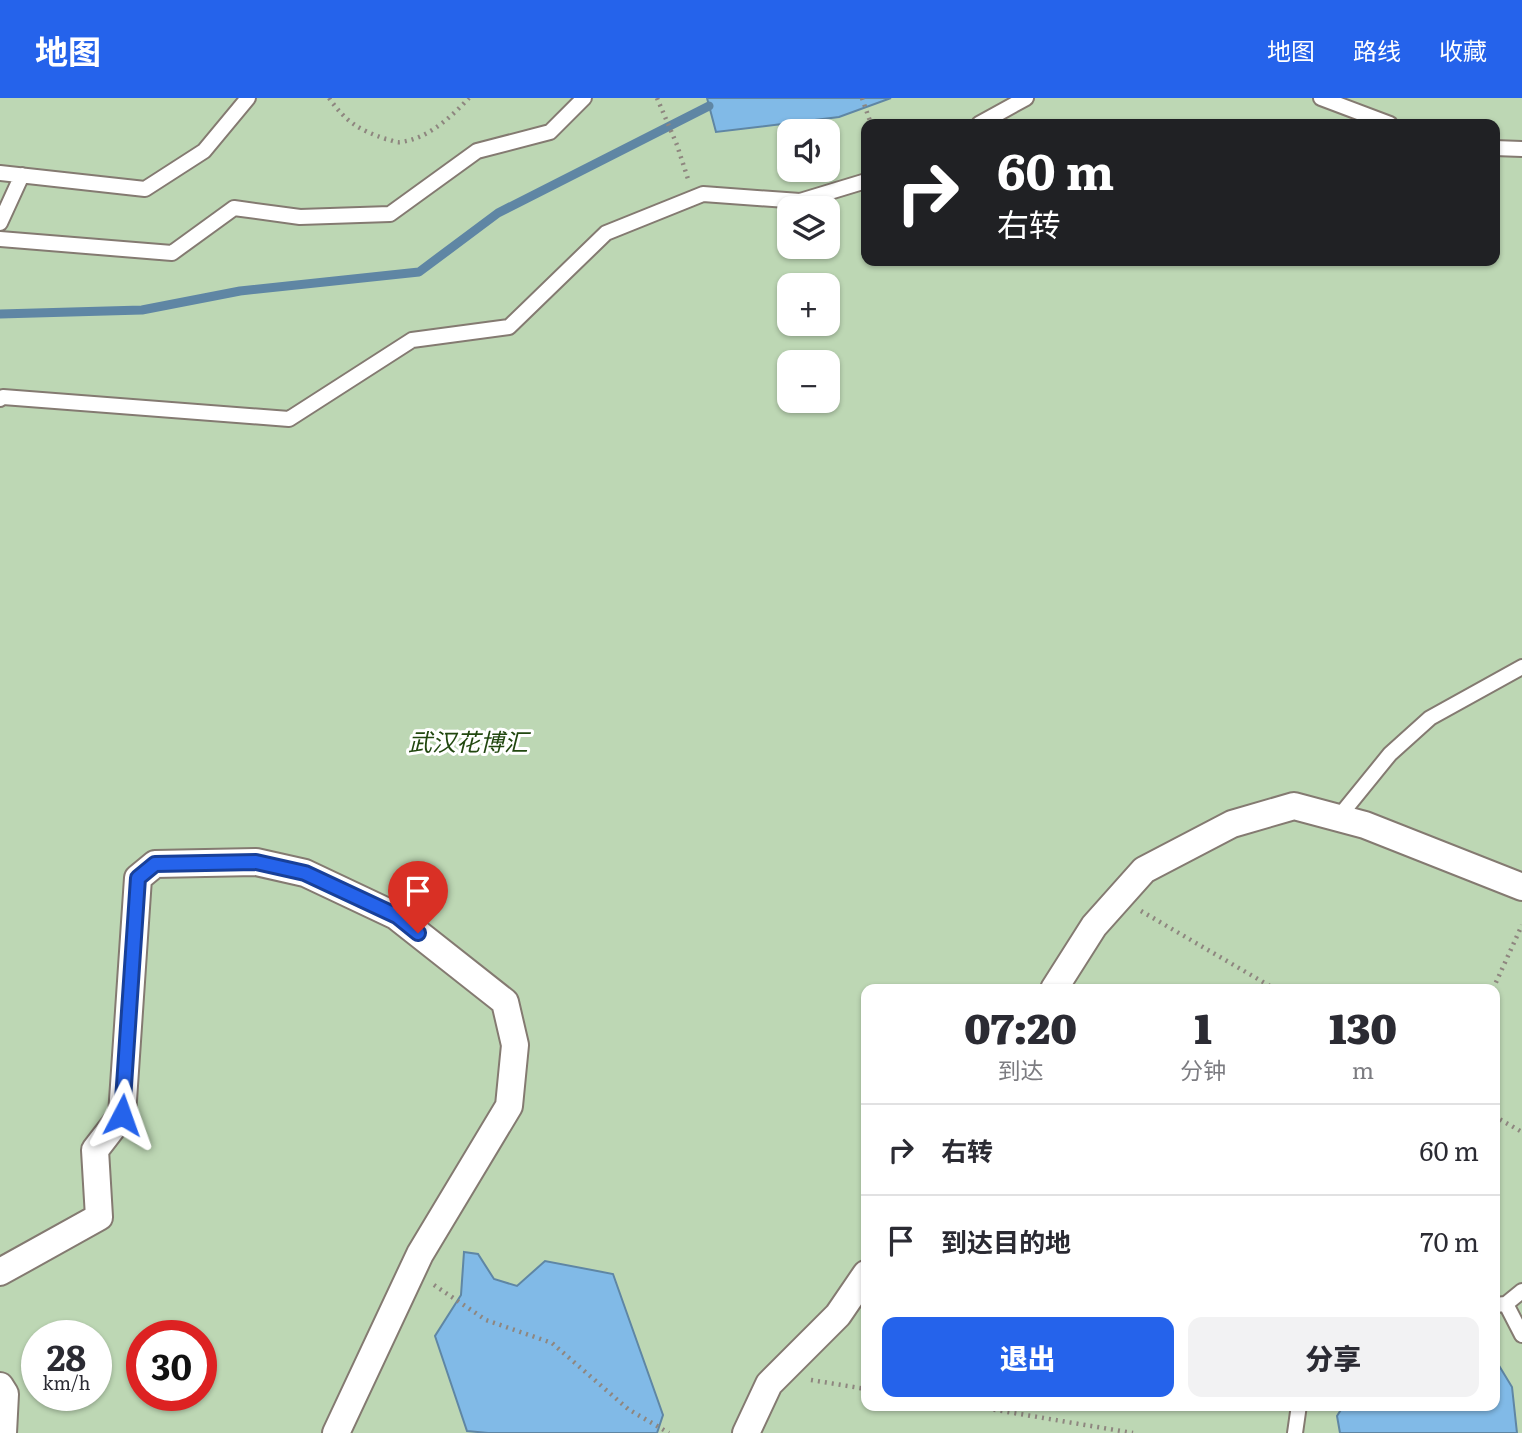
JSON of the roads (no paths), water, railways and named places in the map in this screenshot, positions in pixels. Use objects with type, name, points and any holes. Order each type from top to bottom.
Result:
[{"type":"street","points":[[1057,984],[1094,926],[1144,870],[1232,824],[1294,806],[1365,825],[1522,887]]},
{"type":"street","points":[[0,1272],[99,1217],[94,1150],[122,1115],[138,878],[155,864],[256,862],[305,873],[397,916],[505,1002],[515,1045],[509,1106],[412,1271],[336,1433]]},
{"type":"street","points":[[746,1433],[769,1384],[838,1315],[861,1281]]},
{"type":"street","points":[[0,1386],[5,1394],[3,1433]]},
{"type":"lane","points":[[0,173],[145,189],[204,151],[248,98]]},
{"type":"lane","points":[[0,239],[172,253],[234,208],[300,217],[390,214],[477,151],[550,132],[584,98]]},
{"type":"lane","points":[[988,119],[1026,98]]},
{"type":"lane","points":[[1321,98],[1377,119]]},
{"type":"lane","points":[[1500,148],[1522,149]]},
{"type":"lane","points":[[0,223],[22,175]]},
{"type":"lane","points":[[0,399],[289,419],[412,340],[509,327],[606,233],[702,194],[800,201],[861,183]]},
{"type":"lane","points":[[1338,818],[1390,754],[1430,719],[1522,667]]},
{"type":"lane","points":[[1522,1291],[1500,1304],[1522,1335]]},
{"type":"lane","points":[[1295,1433],[1298,1411]]},
{"type":"water","points":[[707,98],[891,98],[839,117],[777,119],[777,125],[716,132]]},
{"type":"water","points":[[464,1252],[478,1254],[494,1279],[517,1286],[545,1261],[613,1274],[663,1415],[657,1433],[467,1431],[435,1336],[461,1295]]},
{"type":"water","points":[[1500,1367],[1512,1387],[1517,1433],[1340,1433],[1337,1416],[1340,1411],[1500,1411]]},
{"type":"waterway","points":[[0,314],[142,310],[240,291],[419,272],[498,213],[709,106]]},
{"type":"park label","name":"武汉花博汇","points":[[468,743]]}]
